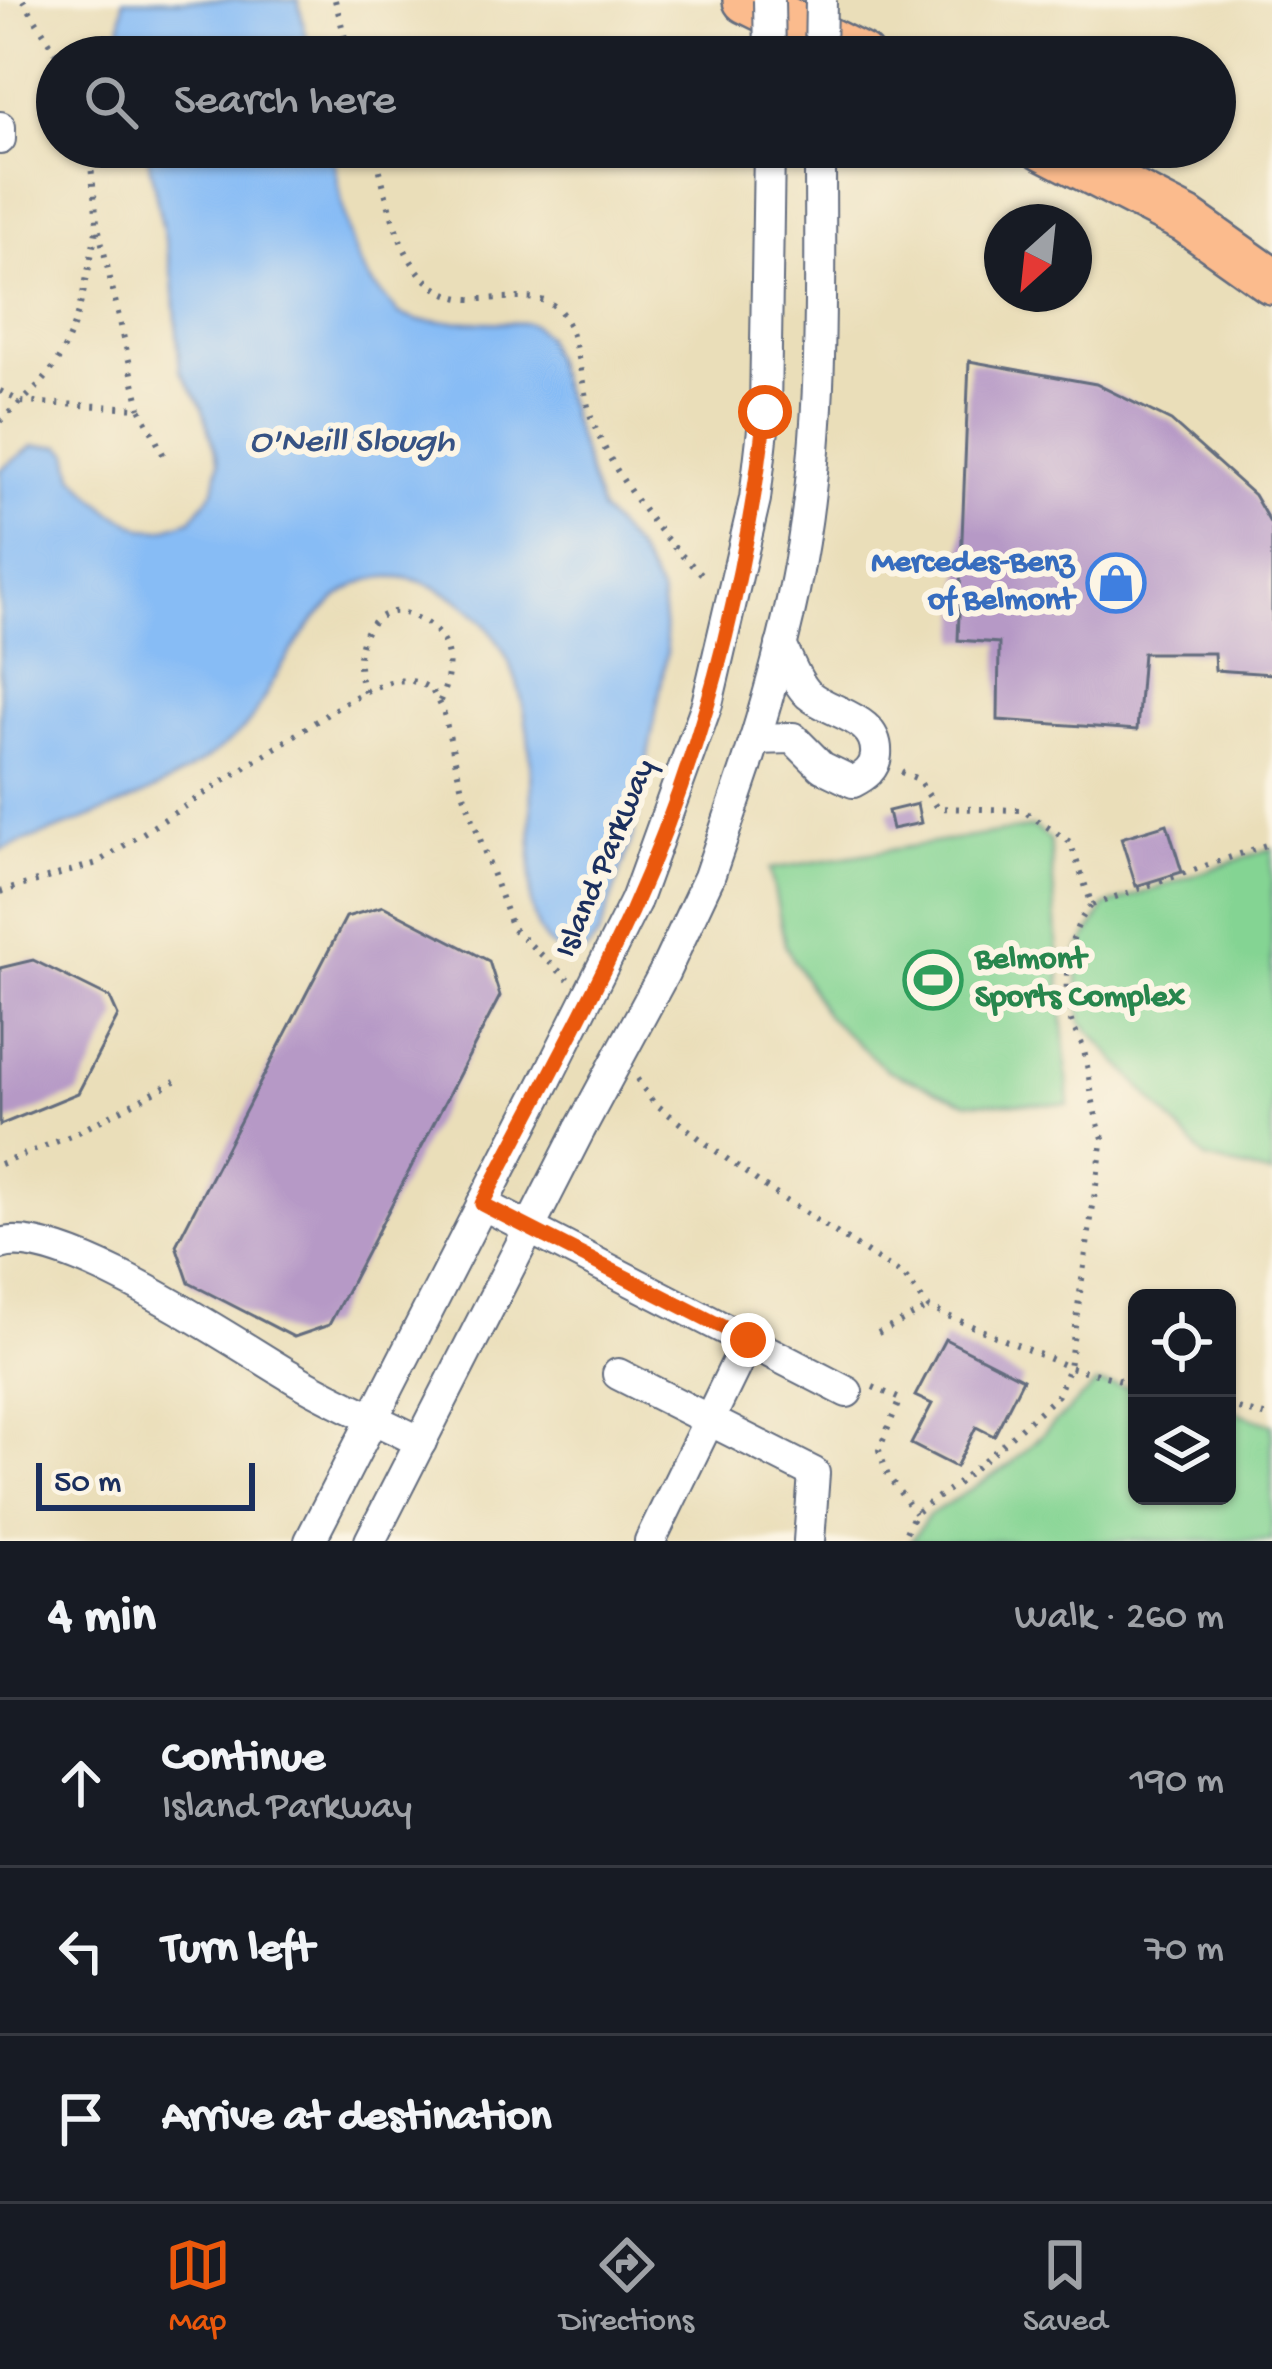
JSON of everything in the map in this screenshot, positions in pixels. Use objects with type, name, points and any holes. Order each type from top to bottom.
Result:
[{"type":"highway","points":[[746,0],[819,36]]},
{"type":"highway","points":[[1085,168],[1186,220],[1272,281]]},
{"type":"street","points":[[770,0],[770,36]]},
{"type":"street","points":[[820,0],[820,36]]},
{"type":"street","points":[[0,127],[0,139]]},
{"type":"street","name":"Island Parkway","points":[[310,1541],[631,912],[707,704],[755,499],[765,412],[769,168]]},
{"type":"street","points":[[370,1541],[664,974],[709,877],[751,752],[781,645],[807,508],[815,421],[820,168]]},
{"type":"street","points":[[751,752],[793,739],[822,767],[853,782],[876,762],[876,742],[865,725],[804,691],[781,645]]},
{"type":"street","points":[[482,1204],[748,1340],[858,1389]]},
{"type":"street","points":[[0,1244],[13,1240],[49,1244],[218,1329],[291,1377],[421,1442]]},
{"type":"street","points":[[650,1541],[748,1340]]},
{"type":"street","points":[[618,1374],[814,1473],[809,1541]]},
{"type":"path","points":[[23,0],[46,36]]},
{"type":"path","points":[[335,0],[344,36]]},
{"type":"path","points":[[91,168],[97,222],[140,407],[164,456]]},
{"type":"path","points":[[380,168],[403,246],[413,265],[438,286],[459,298],[542,299],[557,307],[567,322],[592,420],[631,489],[663,539],[718,587]]},
{"type":"path","points":[[0,421],[46,378],[65,342],[87,278],[97,222]]},
{"type":"path","points":[[0,391],[21,402],[140,407]]},
{"type":"path","points":[[365,692],[357,659],[362,640],[392,612],[407,614],[437,632],[447,650],[450,667],[439,704]]},
{"type":"path","points":[[876,762],[918,779],[937,808],[1022,810],[1070,842],[1092,905]]},
{"type":"path","points":[[902,1541],[914,1513],[957,1484],[1058,1395],[1069,1355],[1103,1138],[1091,1109],[1082,1044],[1071,1022],[1068,949],[1084,913],[1092,905],[1272,843]]},
{"type":"path","points":[[0,1164],[73,1135],[175,1081]]},
{"type":"path","points":[[878,1333],[929,1308]]},
{"type":"path","points":[[858,1389],[900,1399],[879,1450],[888,1476],[914,1513]]},
{"type":"path","points":[[1236,1408],[1272,1418]]},
{"type":"green space","name":"Belmont Sports Complex","points":[[1034,827],[1050,840],[1069,1105],[965,1102],[887,1070],[826,1015],[785,945],[770,869]]},
{"type":"green space","points":[[1272,848],[1272,1175],[1206,1159],[1081,1021],[1076,955],[1105,906]]},
{"type":"green space","points":[[1096,1384],[1128,1387],[1128,1505],[1236,1505],[1236,1412],[1272,1424],[1272,1541],[911,1541],[929,1515],[1010,1465]]},
{"type":"water","points":[[123,0],[298,0],[306,36],[120,36]]},
{"type":"water","name":"O'Neill Slough","points":[[150,168],[335,168],[360,264],[399,314],[419,321],[525,323],[545,337],[601,511],[636,550],[661,594],[667,652],[634,832],[599,935],[585,952],[553,947],[534,914],[526,723],[516,681],[499,642],[471,610],[432,586],[410,579],[366,581],[335,599],[295,646],[247,724],[189,771],[97,815],[0,850],[0,470],[33,446],[61,446],[69,453],[74,476],[110,511],[143,529],[161,530],[191,520],[214,490],[219,462],[202,406],[180,370],[173,278]]},
{"type":"building","name":"Mercedes-Benz of Belmont","points":[[969,361],[1096,384],[1171,421],[1254,495],[1272,526],[1272,674],[1215,670],[1214,653],[1143,653],[1137,730],[998,720],[999,643],[958,640]]},
{"type":"building","points":[[917,804],[921,823],[892,829],[888,811]]},
{"type":"building","points":[[1167,824],[1182,872],[1136,886],[1121,838]]},
{"type":"building","points":[[383,906],[489,961],[500,996],[329,1325],[294,1337],[189,1283],[176,1245],[346,917]]},
{"type":"building","points":[[33,960],[110,998],[118,1016],[78,1093],[0,1125],[0,968]]},
{"type":"building","points":[[945,1339],[1023,1379],[994,1436],[976,1427],[956,1467],[911,1444],[932,1404],[915,1396]]},
{"type":"place","name":"Mercedes-Benz of Belmont","points":[[1116,583]]},
{"type":"place","name":"Belmont Sports Complex","points":[[933,980]]},
{"type":"route","points":[[748,1340],[482,1204],[631,912],[670,812],[707,704],[734,600],[755,499],[765,412]]}]
